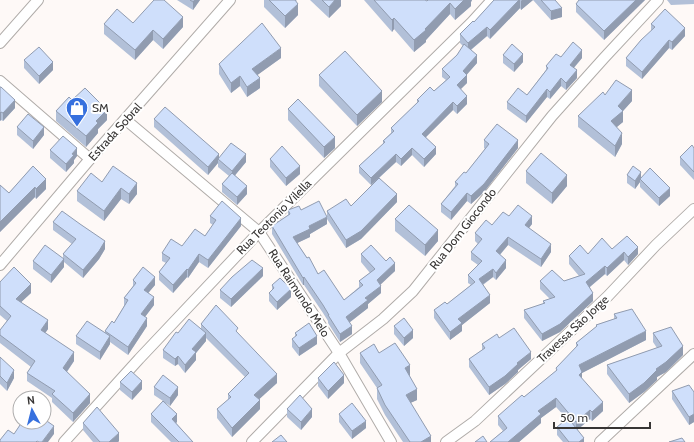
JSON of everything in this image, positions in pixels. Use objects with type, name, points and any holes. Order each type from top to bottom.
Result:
[{"type":"street","points":[[0,43],[38,0]]},
{"type":"street","name":"Estrada Sobral","points":[[0,264],[230,0]]},
{"type":"street","name":"Rua Teotonio Vilella","points":[[64,442],[138,359],[259,232],[467,27],[492,0]]},
{"type":"street","name":"Rua Dom Giocondo","points":[[252,442],[339,353],[383,319],[413,291],[552,116],[658,0]]},
{"type":"street","points":[[0,81],[90,159]]},
{"type":"street","name":"Rua Raimundo Melo","points":[[126,120],[259,232],[339,353],[391,442]]},
{"type":"street","name":"Travessa São Jorge","points":[[446,442],[475,421],[608,296],[656,245],[694,209]]},
{"type":"street","points":[[600,442],[694,354]]},
{"type":"building","points":[[154,0],[164,0],[183,17],[163,39],[153,30],[135,50],[104,24],[117,9],[133,23]]},
{"type":"building","points":[[269,0],[295,0],[298,4],[285,16]]},
{"type":"building","points":[[322,0],[335,0],[329,7]]},
{"type":"building","points":[[374,0],[464,0],[455,9],[450,3],[425,29],[426,30],[414,40],[394,18],[392,20]]},
{"type":"building","points":[[494,0],[519,0],[490,30],[487,27],[468,43],[460,34],[473,21],[474,22]]},
{"type":"building","points":[[541,0],[555,0],[562,8],[551,11]]},
{"type":"building","points":[[579,0],[636,0],[604,31],[576,4]]},
{"type":"building","points":[[665,9],[685,28],[672,42],[669,40],[642,72],[626,58],[641,40],[655,27],[651,24]]},
{"type":"building","points":[[262,23],[281,48],[252,69],[260,78],[247,87],[240,76],[231,83],[219,64]]},
{"type":"building","points":[[573,42],[582,50],[570,65],[577,70],[566,83],[561,78],[550,92],[547,89],[526,116],[507,102],[518,88],[527,95],[548,68],[546,66],[556,54],[561,57]]},
{"type":"building","points":[[464,44],[477,55],[463,71],[467,75],[457,85],[467,96],[457,106],[453,102],[422,134],[436,147],[424,159],[412,148],[401,159],[396,154],[371,178],[359,166],[385,142],[383,141],[394,131],[391,128],[419,101],[417,100],[430,87],[434,91],[450,77],[442,69],[457,55]]},
{"type":"building","points":[[512,44],[523,54],[514,64],[503,55]]},
{"type":"building","points":[[39,47],[53,62],[39,76],[24,60]]},
{"type":"building","points":[[345,51],[382,91],[357,115],[319,75]]},
{"type":"building","points":[[616,80],[632,90],[618,106],[623,111],[611,121],[622,133],[615,146],[578,116],[603,92],[605,95]]},
{"type":"building","points":[[0,87],[15,100],[3,113],[0,113]]},
{"type":"building","points":[[85,88],[107,110],[96,121],[98,123],[86,136],[56,111],[69,97],[72,100]]},
{"type":"building","points":[[298,99],[335,137],[324,147],[288,109]]},
{"type":"building","points":[[165,107],[219,154],[208,167],[154,119]]},
{"type":"building","points":[[28,114],[44,127],[33,141],[17,127]]},
{"type":"building","points":[[497,124],[518,140],[484,184],[471,196],[467,193],[451,212],[441,204],[458,184],[455,182],[464,172],[466,173],[489,144],[484,140]]},
{"type":"building","points":[[63,136],[77,148],[72,154],[74,155],[66,164],[50,150]]},
{"type":"building","points":[[231,143],[246,154],[232,171],[218,159]]},
{"type":"building","points":[[692,145],[694,148],[694,172],[680,157]]},
{"type":"building","points":[[282,146],[300,166],[286,178],[270,159]]},
{"type":"building","points":[[541,153],[567,175],[552,193],[526,171]]},
{"type":"building","points":[[33,166],[46,179],[36,189],[35,187],[0,222],[0,185],[9,193]]},
{"type":"building","points":[[113,166],[137,183],[129,194],[121,188],[104,211],[77,191],[91,173],[102,182]]},
{"type":"building","points":[[633,166],[641,172],[635,181],[627,175]]},
{"type":"building","points":[[650,168],[670,188],[659,198],[640,179]]},
{"type":"building","points":[[232,173],[247,186],[237,197],[222,184]]},
{"type":"building","points":[[379,178],[397,194],[361,231],[346,240],[327,211],[346,199],[351,206]]},
{"type":"building","points":[[222,201],[241,218],[208,260],[199,254],[188,270],[187,269],[173,285],[159,272],[170,258],[162,253],[171,239],[182,246],[195,229],[205,236],[216,220],[210,216]]},
{"type":"building","points":[[319,201],[327,217],[309,226],[310,229],[293,237],[307,258],[309,257],[318,274],[324,270],[344,300],[363,285],[359,281],[375,269],[361,254],[371,245],[386,261],[390,257],[395,263],[377,280],[381,286],[365,298],[368,300],[346,317],[352,326],[340,334],[323,305],[304,277],[303,278],[272,226],[290,214],[288,210],[299,206],[301,210]]},
{"type":"building","points":[[409,205],[438,230],[425,245],[395,219]]},
{"type":"building","points":[[518,205],[532,216],[525,225],[551,244],[541,259],[508,237],[496,251],[506,260],[496,273],[493,269],[479,279],[490,295],[458,319],[462,323],[450,332],[434,310],[445,302],[447,304],[475,282],[468,275],[482,261],[471,252],[482,239],[475,233],[486,220],[492,225],[503,212],[509,216]]},
{"type":"building","points":[[62,211],[105,241],[99,251],[83,270],[63,254],[76,239],[53,222]]},
{"type":"building","points":[[627,236],[638,247],[628,257],[624,252],[607,268],[605,266],[586,282],[593,293],[560,324],[542,334],[524,310],[545,303],[543,301],[555,297],[540,281],[552,270],[564,281],[585,274],[569,256],[580,245],[588,254],[602,238],[612,249]]},
{"type":"building","points":[[45,245],[64,259],[51,275],[33,261]]},
{"type":"building","points":[[252,260],[263,268],[231,299],[220,290],[232,277]]},
{"type":"building","points":[[14,267],[31,284],[16,299],[48,320],[41,330],[74,352],[63,368],[90,394],[73,413],[52,394],[55,391],[27,373],[35,361],[0,335],[0,330],[11,316],[0,306],[0,282]]},
{"type":"building","points":[[143,267],[155,277],[144,290],[154,297],[141,314],[147,318],[128,347],[105,331],[112,321],[114,323],[128,300],[124,298],[136,283],[133,280]]},
{"type":"building","points":[[280,278],[291,289],[277,302],[269,293],[274,288],[272,285]]},
{"type":"building","points":[[216,305],[238,328],[236,331],[277,374],[254,395],[260,400],[232,428],[217,409],[231,397],[228,394],[249,373],[201,324]]},
{"type":"building","points":[[632,309],[646,331],[579,365],[582,372],[579,375],[603,402],[592,412],[590,410],[576,422],[556,398],[538,411],[541,414],[508,442],[490,442],[507,428],[498,416],[522,395],[524,397],[557,370],[556,368],[578,345],[576,343],[597,326],[596,325],[617,318],[614,314]]},
{"type":"building","points":[[404,318],[413,330],[404,338],[394,326]]},
{"type":"building","points":[[189,319],[206,333],[192,349],[196,352],[185,365],[178,356],[175,359],[163,350],[176,332],[178,333]]},
{"type":"building","points":[[87,321],[110,336],[100,352],[76,336]]},
{"type":"building","points":[[309,323],[317,336],[299,348],[292,339],[297,335],[295,333]]},
{"type":"building","points":[[671,327],[683,346],[656,369],[657,370],[644,383],[629,394],[607,365],[662,346],[653,333]]},
{"type":"building","points":[[514,328],[531,352],[517,363],[518,364],[505,376],[489,387],[469,359],[485,348],[482,344],[497,334],[499,338]]},
{"type":"building","points":[[395,343],[410,365],[405,368],[417,389],[406,395],[431,436],[421,442],[410,442],[385,405],[377,388],[382,385],[360,353],[374,344],[379,353]]},
{"type":"building","points":[[0,357],[14,370],[7,383],[0,376]]},
{"type":"building","points":[[334,362],[344,375],[328,391],[318,378]]},
{"type":"building","points":[[131,371],[142,381],[132,392],[120,382]]},
{"type":"building","points":[[163,375],[178,387],[170,398],[154,387]]},
{"type":"building","points":[[689,385],[694,392],[694,414],[689,417],[672,391]]},
{"type":"building","points":[[300,395],[312,409],[301,422],[287,409]]},
{"type":"building","points":[[163,401],[177,414],[172,419],[193,442],[179,442],[151,414]]},
{"type":"building","points":[[352,403],[366,421],[352,431],[339,414]]},
{"type":"building","points":[[97,407],[119,433],[109,442],[100,442],[83,423]]},
{"type":"building","points":[[568,418],[584,438],[579,442],[569,442],[557,427]]},
{"type":"building","points":[[8,430],[14,434],[17,430],[51,430],[42,442],[0,442]]},
{"type":"building","points":[[281,435],[287,442],[272,442]]},
{"type":"building","points":[[483,436],[487,442],[475,442]]},
{"type":"building","points":[[682,438],[685,442],[669,442]]},
{"type":"place","name":"SM","points":[[77,128]]}]
